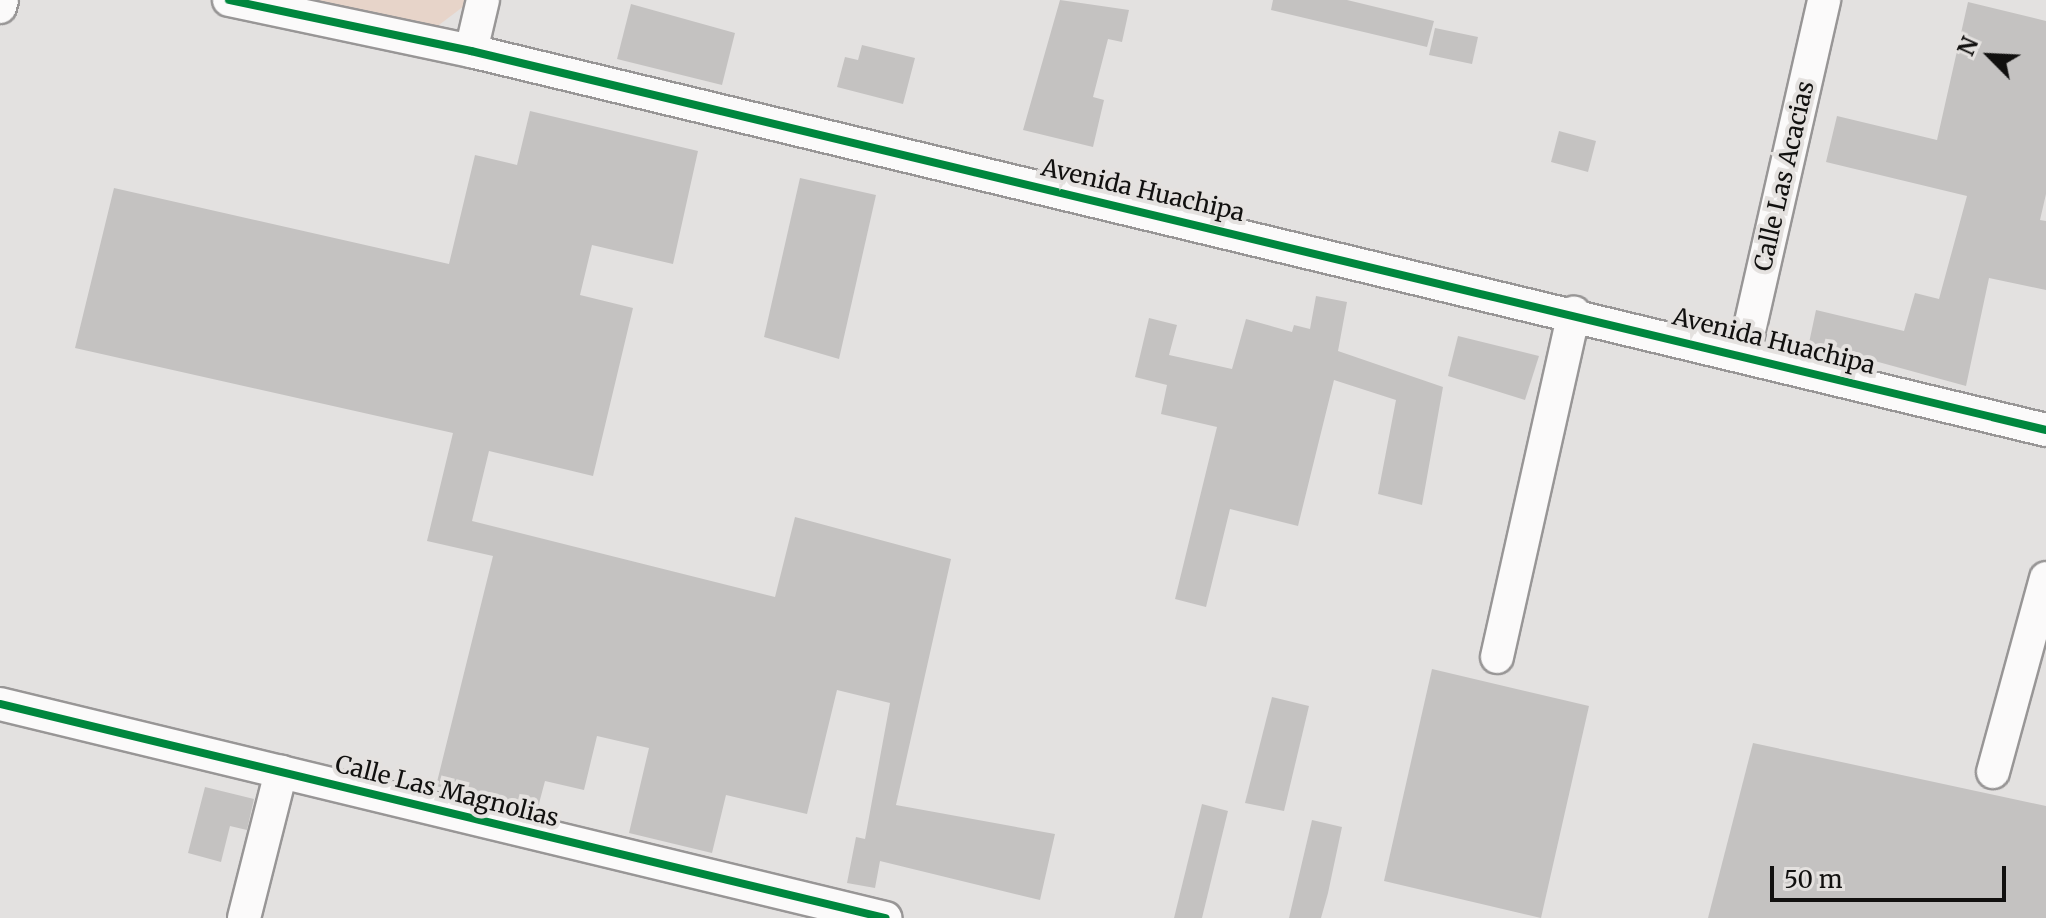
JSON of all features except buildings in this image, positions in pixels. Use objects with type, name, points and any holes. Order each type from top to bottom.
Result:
[{"type":"street","points":[[0,7],[2,0]]},
{"type":"street","name":"Avenida Huachipa","points":[[229,0],[264,4],[471,51],[1744,353],[2046,430]]},
{"type":"street","points":[[471,51],[483,0]]},
{"type":"street","name":"Calle Las Acacias","points":[[1744,353],[1824,0]]},
{"type":"street","points":[[1497,657],[1574,313]]},
{"type":"street","points":[[1993,772],[2046,578]]},
{"type":"street","name":"Calle Las Magnolias","points":[[0,704],[885,918]]},
{"type":"street","points":[[244,918],[281,772]]},
{"type":"shaded area","points":[[303,0],[472,0],[431,31]]},
{"type":"cycle path","points":[[229,0],[471,51],[2046,430]]},
{"type":"cycle path","points":[[0,704],[885,918]]}]
